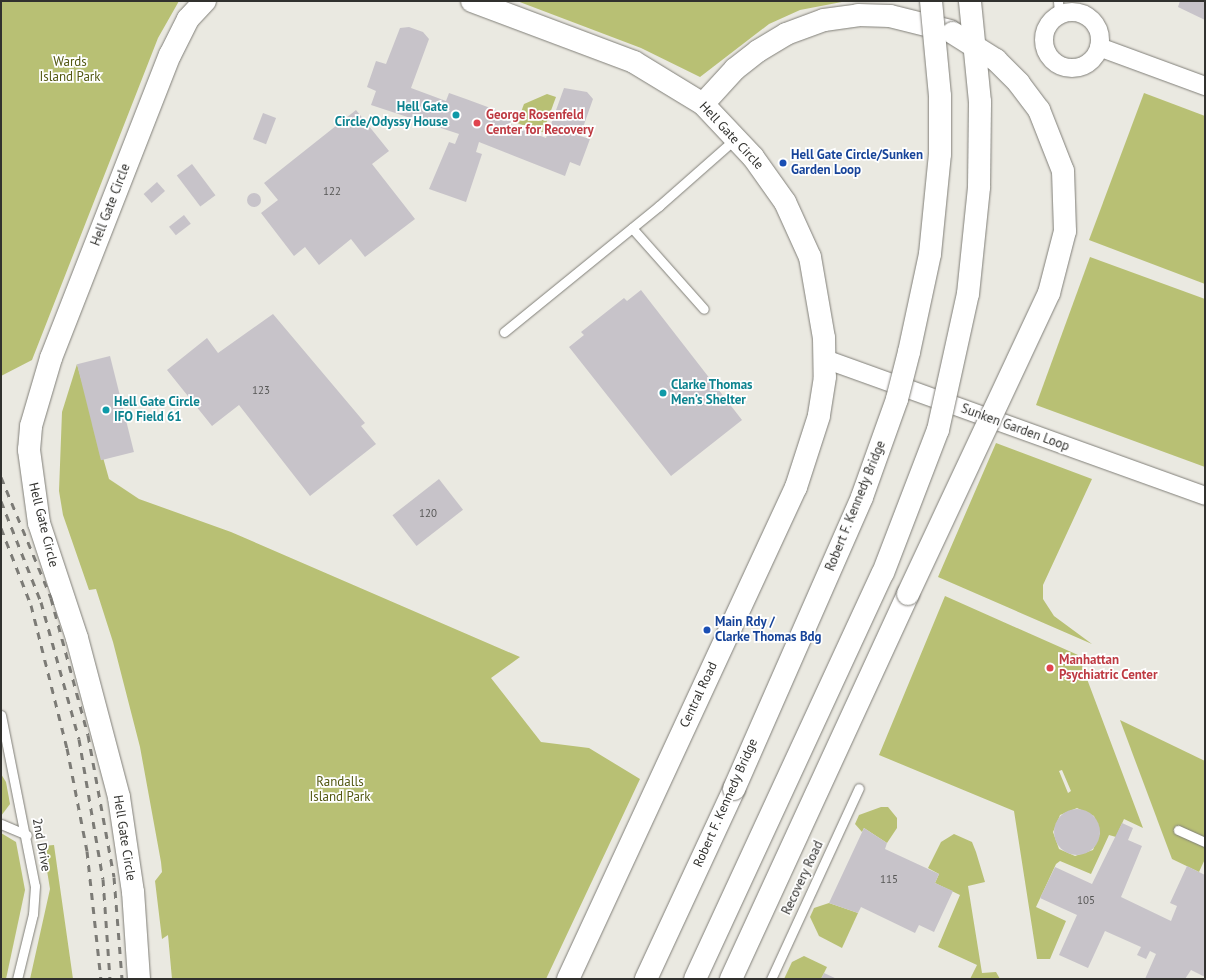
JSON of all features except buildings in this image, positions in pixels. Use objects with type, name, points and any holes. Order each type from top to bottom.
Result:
[{"type":"main road","name":"Hell Gate Circle","points":[[139,979],[132,892],[118,797],[77,638],[39,523],[29,450],[41,388],[63,328],[170,56],[188,19],[205,1]]},
{"type":"main road","name":"Hell Gate Circle","points":[[472,1],[634,62],[703,104],[736,138],[770,179],[798,227],[817,285],[825,359]]},
{"type":"main road","name":"Robert F. Kennedy Bridge","points":[[646,979],[862,497],[897,399],[921,301],[937,207],[940,96],[931,1]]},
{"type":"main road","points":[[695,979],[884,573],[938,430],[968,294],[979,186],[980,102],[970,1]]},
{"type":"main road","points":[[703,104],[758,51],[786,34],[824,20],[858,15],[890,16],[922,21],[953,33],[983,50],[1008,72],[1030,96],[1047,124],[1065,186],[1065,231],[1060,262],[1049,293],[731,979]]},
{"type":"main road","name":"Central Road","points":[[568,979],[796,487],[817,421],[825,359]]},
{"type":"street","points":[[1059,7],[1078,12],[1093,22],[1098,29],[1099,47],[1091,61],[1078,68],[1055,62],[1046,49],[1046,32],[1052,17],[1059,7]]},
{"type":"street","points":[[1099,47],[1205,86]]},
{"type":"street","name":"Sunken Garden Loop","points":[[825,359],[1205,496]]},
{"type":"lane","points":[[504,332],[632,228],[736,138]]},
{"type":"lane","points":[[632,228],[704,309]]},
{"type":"lane","name":"2nd Drive","points":[[1,715],[27,835],[35,886],[33,914],[17,979]]},
{"type":"lane","name":"Recovery Road","points":[[771,979],[859,788]]},
{"type":"lane","points":[[1,824],[27,835]]},
{"type":"lane","points":[[1178,830],[1205,842]]},
{"type":"green space","name":"Wards Island Park","points":[[1,1],[179,1],[158,38],[32,360],[1,376]]},
{"type":"green space","points":[[517,1],[847,1],[800,10],[769,24],[700,77],[641,48]]},
{"type":"green space","points":[[1144,93],[1205,116],[1205,284],[1089,240]]},
{"type":"green space","points":[[547,94],[556,97],[543,132],[517,123],[524,104]]},
{"type":"green space","points":[[1090,257],[1205,299],[1205,467],[1036,405]]},
{"type":"green space","name":"Randalls Island Park","points":[[77,364],[109,479],[139,499],[231,532],[520,657],[491,678],[541,742],[589,748],[640,779],[546,979],[172,979],[168,935],[162,939],[155,881],[162,872],[161,862],[140,747],[113,642],[96,589],[89,590],[63,515],[59,491],[62,412]]},
{"type":"green space","points":[[996,443],[1092,479],[1043,585],[1043,599],[1054,616],[1092,644],[938,577]]},
{"type":"green space","points":[[945,596],[1078,655],[1143,828],[1124,819],[1116,837],[1109,835],[1091,874],[1060,861],[1056,864],[1036,907],[1066,921],[1050,959],[1037,959],[1014,811],[879,755]],"holes":[[[1062,770],[1071,791],[1068,793],[1059,771]],[[1077,808],[1094,816],[1100,833],[1093,850],[1075,856],[1059,849],[1053,832],[1060,815]]]},
{"type":"green space","points":[[1120,720],[1205,761],[1205,859],[1199,872],[1172,859]]},
{"type":"green space","points":[[1,774],[6,782],[10,804],[1,816]]},
{"type":"green space","points":[[881,807],[888,807],[897,818],[897,828],[887,843],[864,828],[862,832],[855,824],[859,815]]},
{"type":"green space","points":[[1,833],[16,842],[25,890],[6,979],[1,979]]},
{"type":"green space","points":[[954,834],[972,842],[976,852],[985,882],[968,886],[982,973],[996,972],[1000,979],[970,979],[977,965],[938,947],[960,895],[935,883],[939,874],[928,868],[941,842]]},
{"type":"green space","points":[[54,845],[73,979],[30,979],[50,889],[43,846]]},
{"type":"green space","points":[[829,903],[858,913],[842,948],[819,936],[810,917],[814,908]]},
{"type":"green space","points":[[804,956],[827,967],[821,979],[784,979],[792,962]]},
{"type":"railway","points":[[1,477],[51,598],[88,735],[114,877],[122,979]]},
{"type":"railway","points":[[1,501],[41,602],[79,739],[103,879],[110,979]]},
{"type":"railway","points":[[1,528],[31,605],[67,748],[87,851],[101,979]]},
{"type":"place","name":"Hell Gate Circle/Odyssy House","points":[[456,115]]},
{"type":"place","name":"George Rosenfeld Center for Recovery","points":[[477,123]]},
{"type":"place","name":"Hell Gate Circle/Sunken Garden Loop","points":[[783,163]]},
{"type":"place","name":"Clarke Thomas Men’s Shelter","points":[[663,393]]},
{"type":"place","name":"Hell Gate Circle IFO Field 61","points":[[106,410]]},
{"type":"place","name":"Main Rdy / Clarke Thomas Bdg","points":[[707,630]]},
{"type":"place","name":"Manhattan Psychiatric Center","points":[[1050,668]]}]
